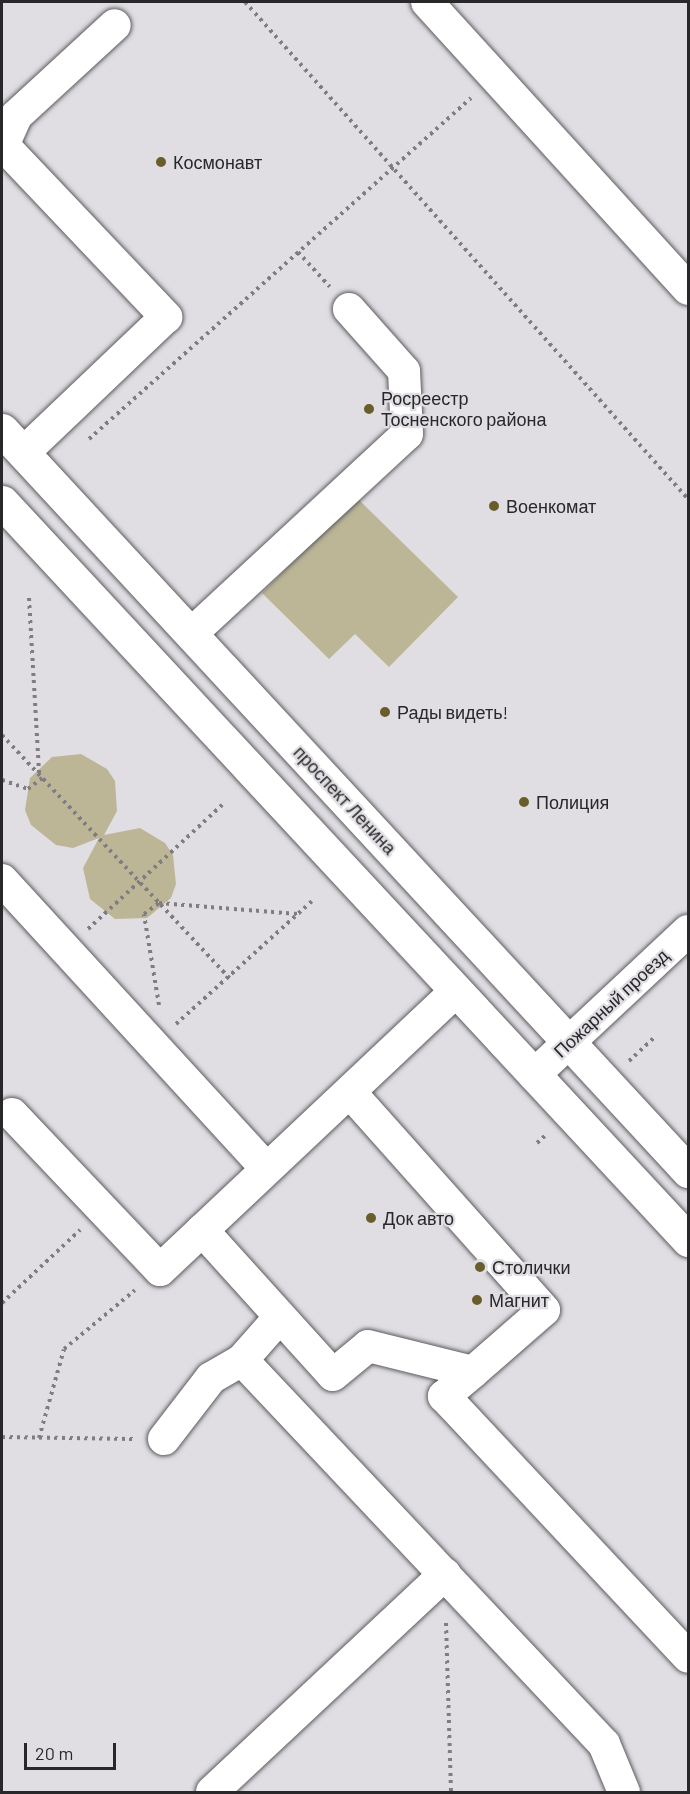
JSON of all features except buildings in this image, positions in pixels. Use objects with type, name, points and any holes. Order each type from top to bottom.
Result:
[{"type":"main road","name":"проспект Ленина","points":[[2,430],[688,1171]]},
{"type":"main road","points":[[2,502],[688,1240]]},
{"type":"street","points":[[427,2],[688,289]]},
{"type":"street","points":[[23,453],[166,317],[3,147],[16,116],[116,25]]},
{"type":"street","points":[[191,634],[407,434],[404,370],[349,309]]},
{"type":"street","points":[[2,880],[66,950],[158,1040],[267,1169]]},
{"type":"street","name":"Пожарный проезд","points":[[534,1075],[688,931]]},
{"type":"street","points":[[5,1114],[102,1209],[160,1270],[456,991]]},
{"type":"street","points":[[350,1092],[544,1310],[444,1396],[688,1658]]},
{"type":"street","points":[[202,1230],[279,1318],[333,1375],[368,1346],[473,1372]]},
{"type":"street","points":[[164,1439],[211,1378],[242,1360],[279,1318]]},
{"type":"street","points":[[242,1360],[604,1744],[624,1792]]},
{"type":"street","points":[[212,1792],[445,1574]]},
{"type":"path","points":[[244,2],[688,499]]},
{"type":"path","points":[[89,439],[495,76]]},
{"type":"path","points":[[298,252],[349,309]]},
{"type":"path","points":[[2,780],[28,789],[40,776],[28,598]]},
{"type":"path","points":[[2,735],[230,979]]},
{"type":"path","points":[[66,950],[222,805]]},
{"type":"path","points":[[158,1040],[230,979],[312,901]]},
{"type":"path","points":[[158,1040],[144,914],[159,903],[298,914]]},
{"type":"path","points":[[623,1066],[655,1037]]},
{"type":"path","points":[[2,1303],[102,1209]]},
{"type":"path","points":[[39,1438],[64,1349],[160,1270]]},
{"type":"path","points":[[2,1437],[164,1439]]},
{"type":"path","points":[[445,1574],[451,1792]]},
{"type":"shaded area","points":[[357,498],[458,597],[389,667],[355,634],[329,659],[262,593]]},
{"type":"shaded area","points":[[81,754],[107,769],[115,781],[117,811],[104,835],[140,828],[165,843],[173,855],[176,884],[171,898],[147,918],[115,919],[90,899],[83,868],[99,838],[73,848],[56,845],[31,825],[25,810],[30,778],[52,757]]},
{"type":"place","name":"Космонавт","points":[[161,162]]},
{"type":"place","name":"Росреестр Тосненского района","points":[[369,409]]},
{"type":"place","name":"Военкомат","points":[[494,506]]},
{"type":"place","name":"Рады видеть!","points":[[385,712]]},
{"type":"place","name":"Полиция","points":[[524,802]]},
{"type":"place","name":"Док авто","points":[[371,1218]]},
{"type":"place","name":"Столички","points":[[480,1267]]},
{"type":"place","name":"Магнит","points":[[477,1300]]}]
